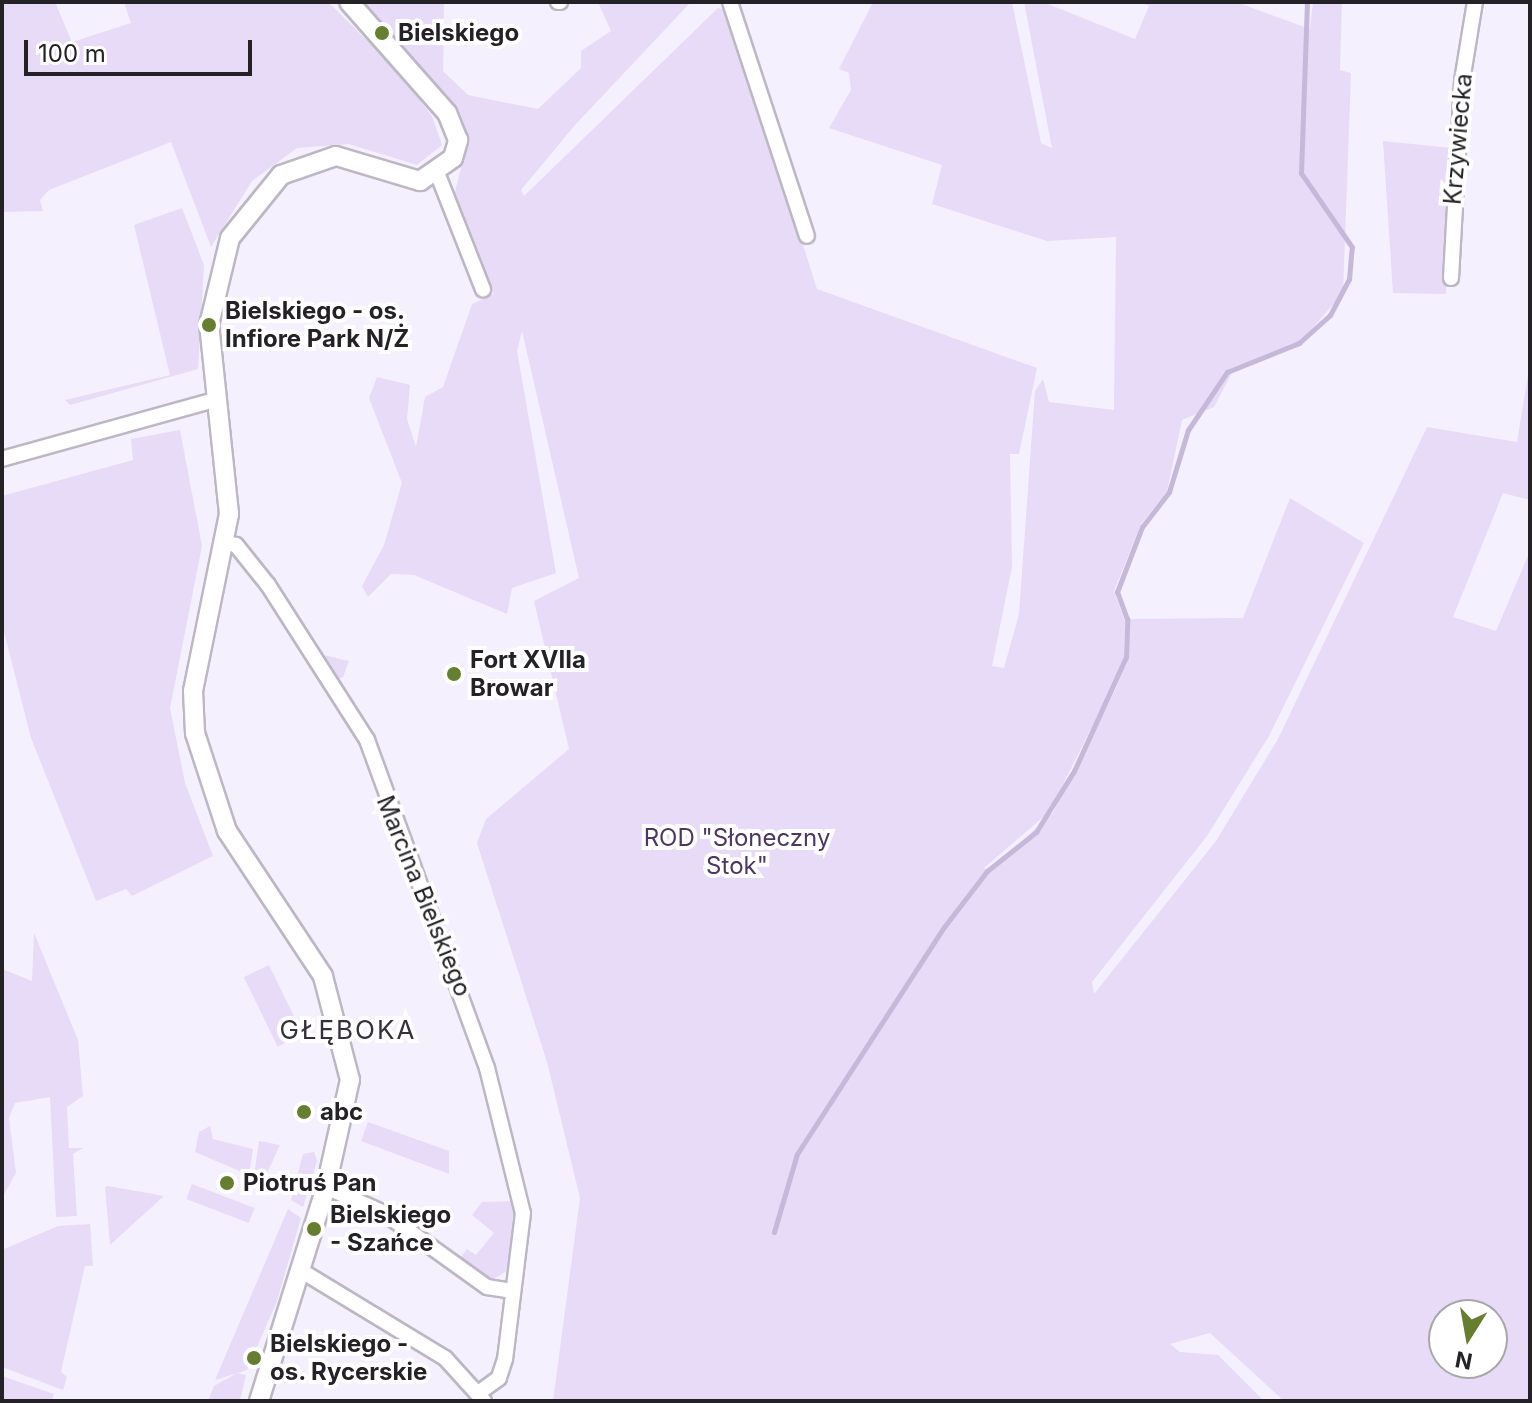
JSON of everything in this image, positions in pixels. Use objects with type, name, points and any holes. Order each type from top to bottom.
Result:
[{"type":"street","points":[[259,1401],[348,1110],[341,1026],[310,950],[227,831],[195,733],[193,691],[225,543],[228,484],[215,400],[209,325],[215,283],[230,238],[259,194],[291,168],[323,156],[411,181],[438,175],[456,150],[455,128],[405,59],[349,2]]},
{"type":"street","points":[[730,2],[807,236]]},
{"type":"street","name":"Krzywiecka","points":[[1451,278],[1462,81],[1475,2]]},
{"type":"street","points":[[438,175],[483,289]]},
{"type":"street","points":[[2,459],[215,400]]},
{"type":"street","name":"Marcina Bielskiego","points":[[225,543],[236,545],[268,585],[367,740],[383,798],[441,933],[520,1178],[505,1359],[499,1378],[482,1397],[445,1358],[300,1270]]},
{"type":"street","points":[[326,1187],[384,1213],[487,1287],[512,1291]]},
{"type":"green space","points":[[2,2],[55,2],[72,42],[131,23],[124,2],[328,2],[395,68],[432,116],[442,145],[417,165],[349,144],[297,148],[252,181],[211,247],[171,142],[49,190],[40,200],[43,211],[2,212]]},
{"type":"green space","name":"ROD \"Słoneczny Stok\"","points":[[362,2],[444,2],[443,71],[468,95],[538,109],[581,68],[581,51],[611,31],[598,2],[691,2],[575,125],[521,190],[524,196],[718,8],[729,11],[817,289],[1037,368],[1019,454],[1010,454],[1012,567],[992,666],[1004,668],[1019,614],[1035,391],[1043,379],[1049,402],[1114,410],[1116,237],[1047,241],[932,204],[942,165],[829,128],[851,90],[849,73],[839,69],[873,2],[1012,2],[1041,143],[1052,148],[1024,2],[1043,2],[1135,39],[1149,6],[1140,2],[1236,2],[1310,29],[1313,2],[1342,2],[1340,70],[1351,73],[1343,293],[1298,345],[1235,367],[1214,407],[1182,420],[1167,491],[1141,524],[1114,591],[1125,621],[1124,657],[1112,687],[1049,812],[984,868],[989,871],[1053,813],[1128,658],[1130,619],[1243,618],[1290,498],[1364,543],[1269,736],[1207,836],[1092,982],[1094,994],[1216,841],[1278,739],[1427,427],[1517,442],[1530,363],[1530,500],[1503,493],[1453,617],[1496,631],[1530,551],[1530,1401],[1284,1401],[1210,1333],[1170,1344],[1180,1352],[1218,1355],[1264,1401],[553,1401],[580,1198],[547,1062],[477,843],[486,819],[569,749],[534,601],[579,578],[522,331],[517,351],[556,573],[512,588],[507,614],[414,575],[391,574],[368,597],[362,586],[384,545],[402,483],[369,398],[377,377],[410,385],[407,419],[416,447],[425,397],[443,387],[472,304],[494,294],[454,196],[467,144],[460,115]]},
{"type":"green space","points":[[1383,141],[1451,148],[1446,294],[1393,293]]},
{"type":"green space","points":[[182,208],[204,265],[198,369],[70,405],[65,400],[170,375],[134,225]]},
{"type":"green space","points":[[180,430],[202,546],[170,708],[185,783],[213,856],[132,896],[126,889],[96,901],[31,738],[2,624],[2,496],[133,460],[131,439]]},
{"type":"green space","points":[[320,654],[349,661],[343,677],[338,679]]},
{"type":"green space","points":[[34,933],[78,1040],[83,1096],[67,1107],[69,1148],[83,1148],[73,1154],[77,1216],[56,1217],[50,1097],[15,1103],[9,1118],[16,1173],[2,1198],[2,969],[32,981]]},
{"type":"green space","points":[[269,965],[303,1034],[278,1046],[244,977]]},
{"type":"green space","points":[[368,1122],[449,1151],[449,1174],[361,1141]]},
{"type":"green space","points":[[210,1126],[213,1139],[253,1149],[249,1175],[195,1152],[199,1132]]},
{"type":"green space","points":[[259,1141],[280,1145],[263,1182],[254,1175]]},
{"type":"green space","points":[[314,1152],[317,1161],[303,1207],[291,1200],[303,1154]]},
{"type":"green space","points":[[192,1184],[255,1208],[249,1223],[186,1199]]},
{"type":"green space","points":[[108,1186],[164,1196],[110,1245],[105,1187]]},
{"type":"green space","points":[[514,1201],[510,1269],[490,1281],[458,1261],[467,1249],[476,1255],[494,1233],[472,1215],[482,1202]]},
{"type":"green space","points":[[288,1209],[301,1218],[277,1301],[247,1370],[215,1380]]},
{"type":"green space","points":[[90,1224],[93,1266],[85,1266],[61,1372],[67,1377],[63,1390],[2,1367],[2,1250],[58,1226]]},
{"type":"green space","points":[[237,1373],[246,1375],[240,1401],[208,1401],[214,1386]]},
{"type":"green space","points":[[2,1376],[54,1394],[52,1401],[2,1401]]},
{"type":"waterway","points":[[774,1232],[797,1154],[944,927],[987,871],[1036,832],[1074,771],[1126,657],[1127,619],[1117,592],[1142,527],[1169,492],[1188,430],[1227,372],[1299,343],[1330,315],[1349,279],[1352,247],[1301,173],[1307,2]]},
{"type":"place","name":"Bielskiego","points":[[382,33]]},
{"type":"place","name":"Bielskiego - os. Infiore Park N/Ż","points":[[209,325]]},
{"type":"place","name":"Fort XVIIa Browar","points":[[454,674]]},
{"type":"place","name":"abc","points":[[304,1112]]},
{"type":"place","name":"Piotruś Pan","points":[[227,1183]]},
{"type":"place","name":"Bielskiego - Szańce","points":[[314,1229]]},
{"type":"place","name":"Bielskiego - os. Rycerskie","points":[[254,1358]]},
{"type":"district","name":"GŁĘBOKA","points":[[348,1030]]}]
